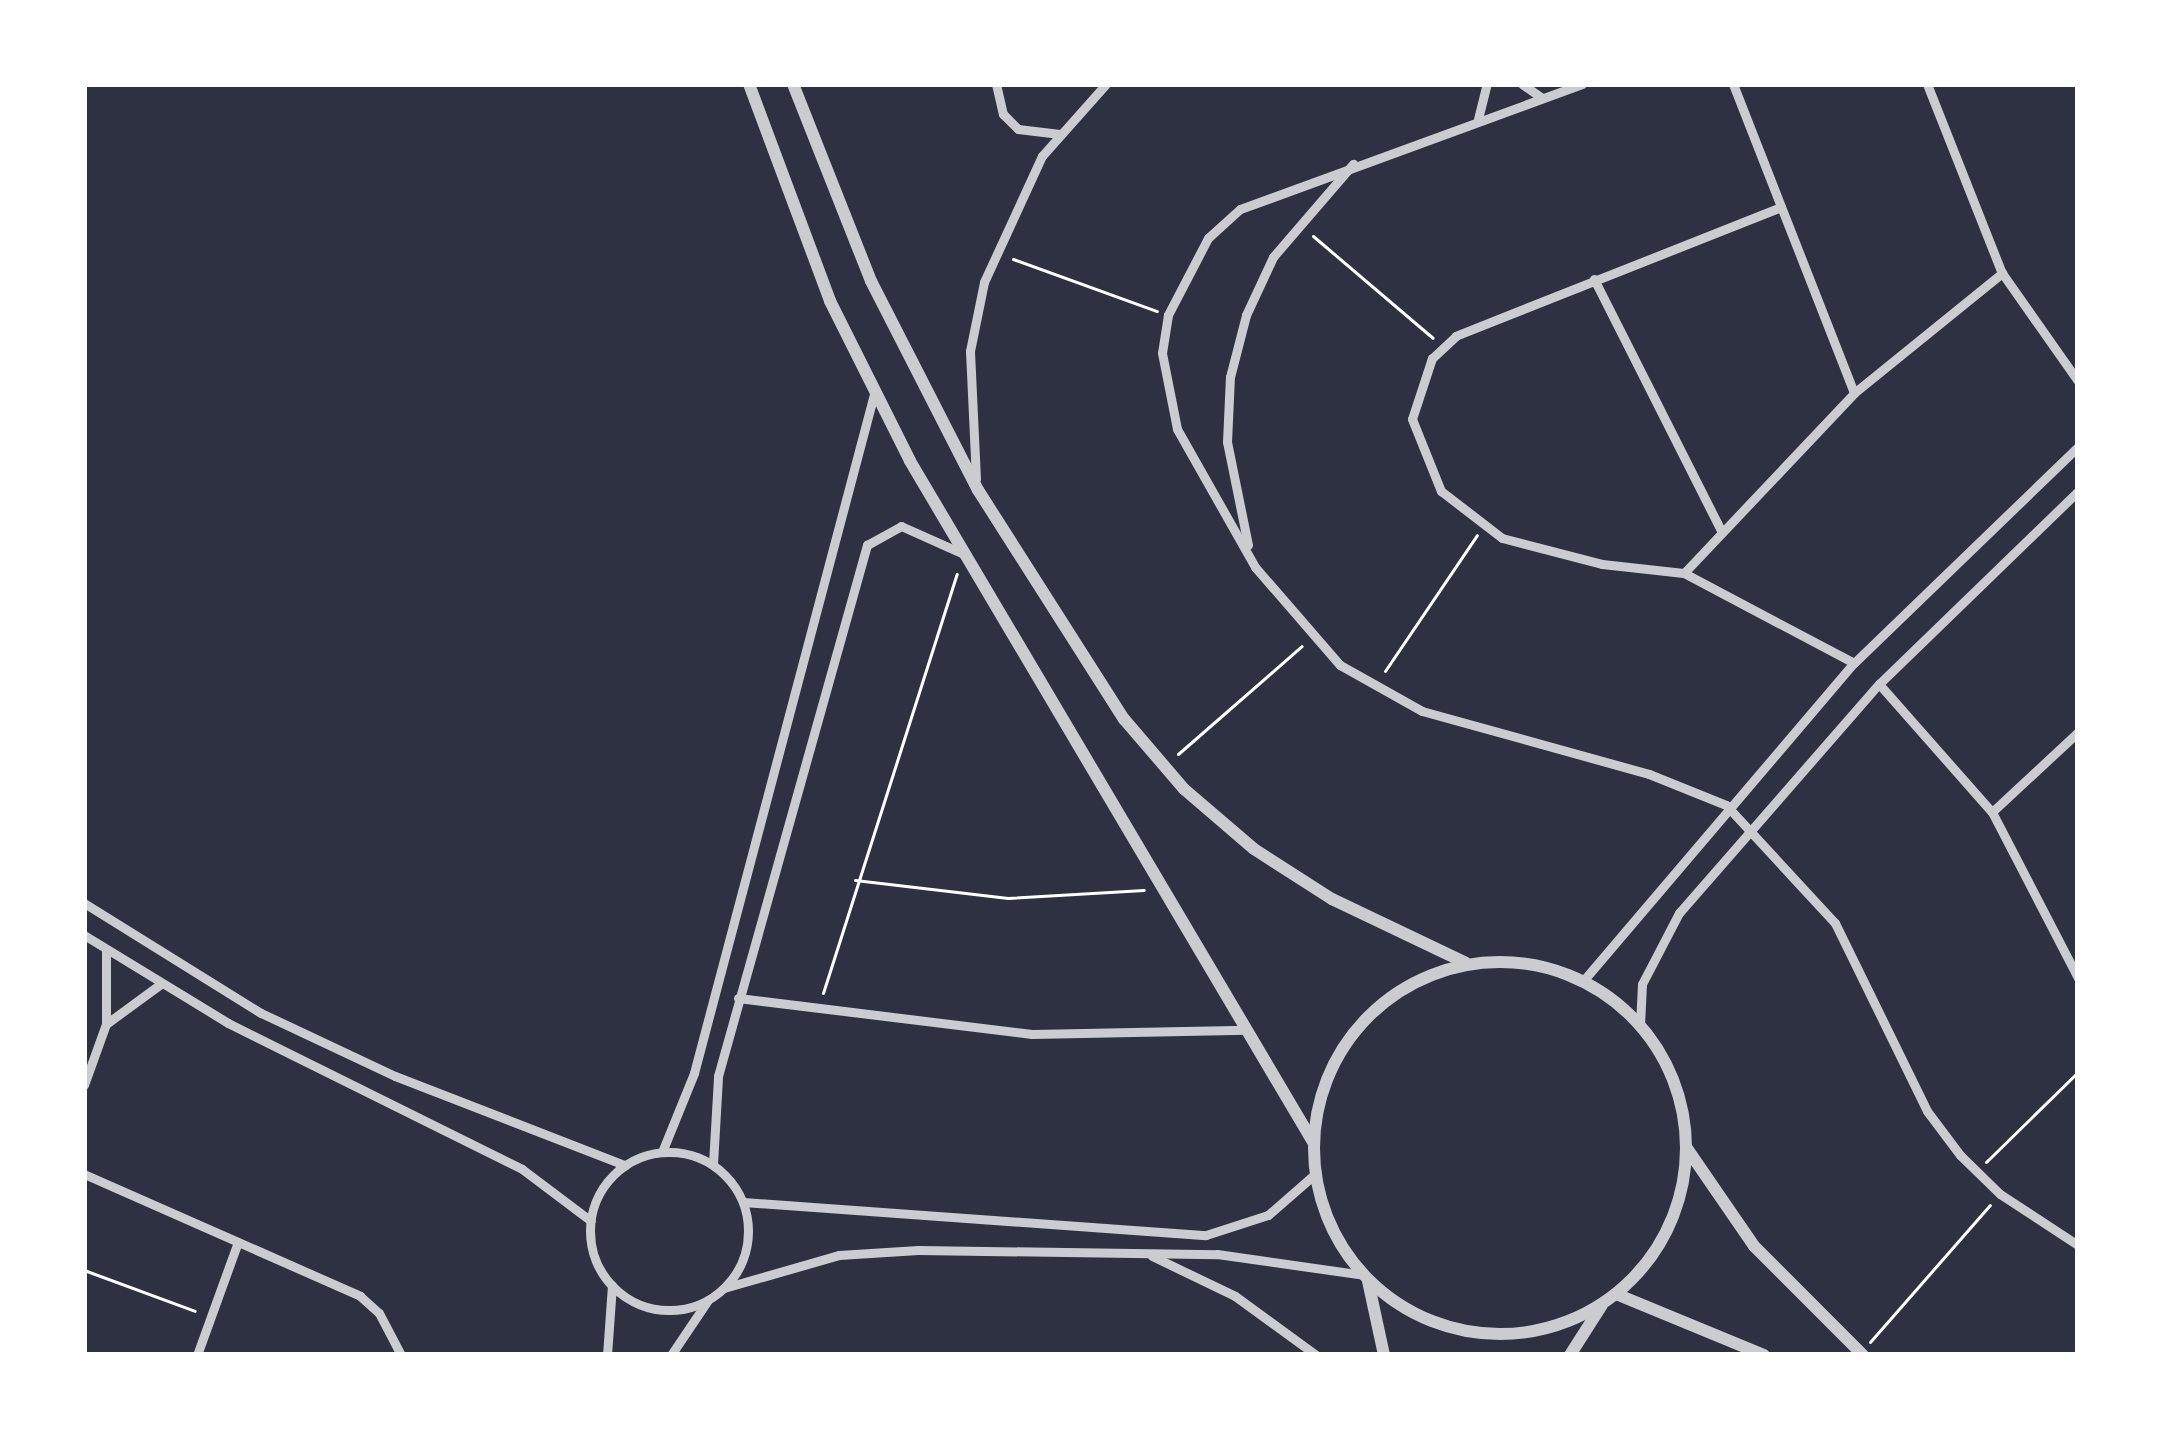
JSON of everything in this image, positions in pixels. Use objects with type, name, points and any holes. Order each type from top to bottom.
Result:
[{"type":"street","points":[[748,84],[804,240],[874,394],[1313,1142]]},
{"type":"street","points":[[793,84],[872,281],[978,490],[1070,643],[1163,767],[1292,875],[1467,964]]},
{"type":"street","points":[[996,84],[1003,114],[1018,129],[1060,134]]},
{"type":"street","points":[[978,490],[970,351],[995,252],[1060,134],[1106,84]]},
{"type":"street","points":[[1477,121],[1486,84]]},
{"type":"street","points":[[1522,84],[1542,98]]},
{"type":"street","points":[[1582,84],[1357,160],[1240,209],[1208,238],[1168,315],[1166,392],[1177,429],[1255,567],[1310,639],[1373,688],[1422,711],[1649,774],[1726,805],[1835,923],[1927,1111],[2000,1194],[2078,1245]]},
{"type":"street","points":[[1732,84],[1854,393]]},
{"type":"street","points":[[1927,84],[2002,273],[2078,381]]},
{"type":"street","points":[[1255,567],[1235,506],[1230,377],[1246,315],[1298,223],[1357,160]]},
{"type":"street","points":[[1781,207],[1594,279],[1444,348],[1417,387],[1412,419],[1441,491],[1483,527],[1552,554],[1684,573],[1854,662]]},
{"type":"street","points":[[1684,573],[1854,393],[2002,273]]},
{"type":"street","points":[[1594,279],[1722,532]]},
{"type":"street","points":[[662,1151],[694,1073],[874,394]]},
{"type":"street","points":[[1583,981],[1726,805],[1854,662],[2078,447]]},
{"type":"street","points":[[1640,1025],[1642,984],[1656,946],[1749,829],[1880,684],[2078,490]]},
{"type":"street","points":[[712,1165],[713,1098],[738,998],[867,545],[901,526],[964,554]]},
{"type":"street","points":[[1880,684],[1992,812],[2078,978]]},
{"type":"street","points":[[1992,812],[2078,732]]},
{"type":"street","points":[[84,903],[261,1013],[395,1076],[625,1165]]},
{"type":"street","points":[[84,935],[161,983],[478,1145],[591,1221]]},
{"type":"street","points":[[84,1085],[106,1024],[106,949]]},
{"type":"street","points":[[671,1355],[708,1300],[724,1288],[878,1251],[1252,1256],[1366,1277],[1440,1323],[1507,1334],[1557,1326],[1616,1294],[1660,1244],[1679,1197],[1686,1147],[1674,1082],[1640,1025],[1583,981],[1526,963],[1467,964],[1408,986],[1359,1026],[1335,1060],[1313,1142],[1316,1174],[1332,1228],[1366,1277],[1384,1355]]},
{"type":"street","points":[[106,1024],[161,983]]},
{"type":"street","points":[[738,998],[818,1012],[1032,1034],[1247,1030]]},
{"type":"street","points":[[1686,1147],[1754,1246],[1862,1354]]},
{"type":"street","points":[[708,1300],[657,1309],[612,1285],[594,1255],[591,1221],[602,1189],[625,1165],[662,1151],[712,1165],[743,1202],[746,1248],[724,1288]]},
{"type":"street","points":[[84,1174],[360,1296],[387,1324],[401,1355]]},
{"type":"street","points":[[743,1202],[1206,1235],[1268,1215],[1316,1174]]},
{"type":"street","points":[[197,1355],[238,1242]]},
{"type":"street","points":[[1147,1254],[1235,1296],[1316,1355]]},
{"type":"street","points":[[607,1355],[612,1285]]},
{"type":"street","points":[[1616,1294],[1764,1355]]},
{"type":"street","points":[[1570,1355],[1603,1304]]},
{"type":"path","points":[[1298,223],[1444,348]]},
{"type":"path","points":[[995,252],[1168,315]]},
{"type":"path","points":[[1373,688],[1483,527]]},
{"type":"path","points":[[818,1012],[854,880],[964,554]]},
{"type":"path","points":[[1163,767],[1310,639]]},
{"type":"path","points":[[854,880],[1008,898],[1162,888]]},
{"type":"path","points":[[1976,1172],[2078,1072]]},
{"type":"path","points":[[1862,1354],[2000,1194]]},
{"type":"path","points":[[84,1270],[211,1316]]}]
